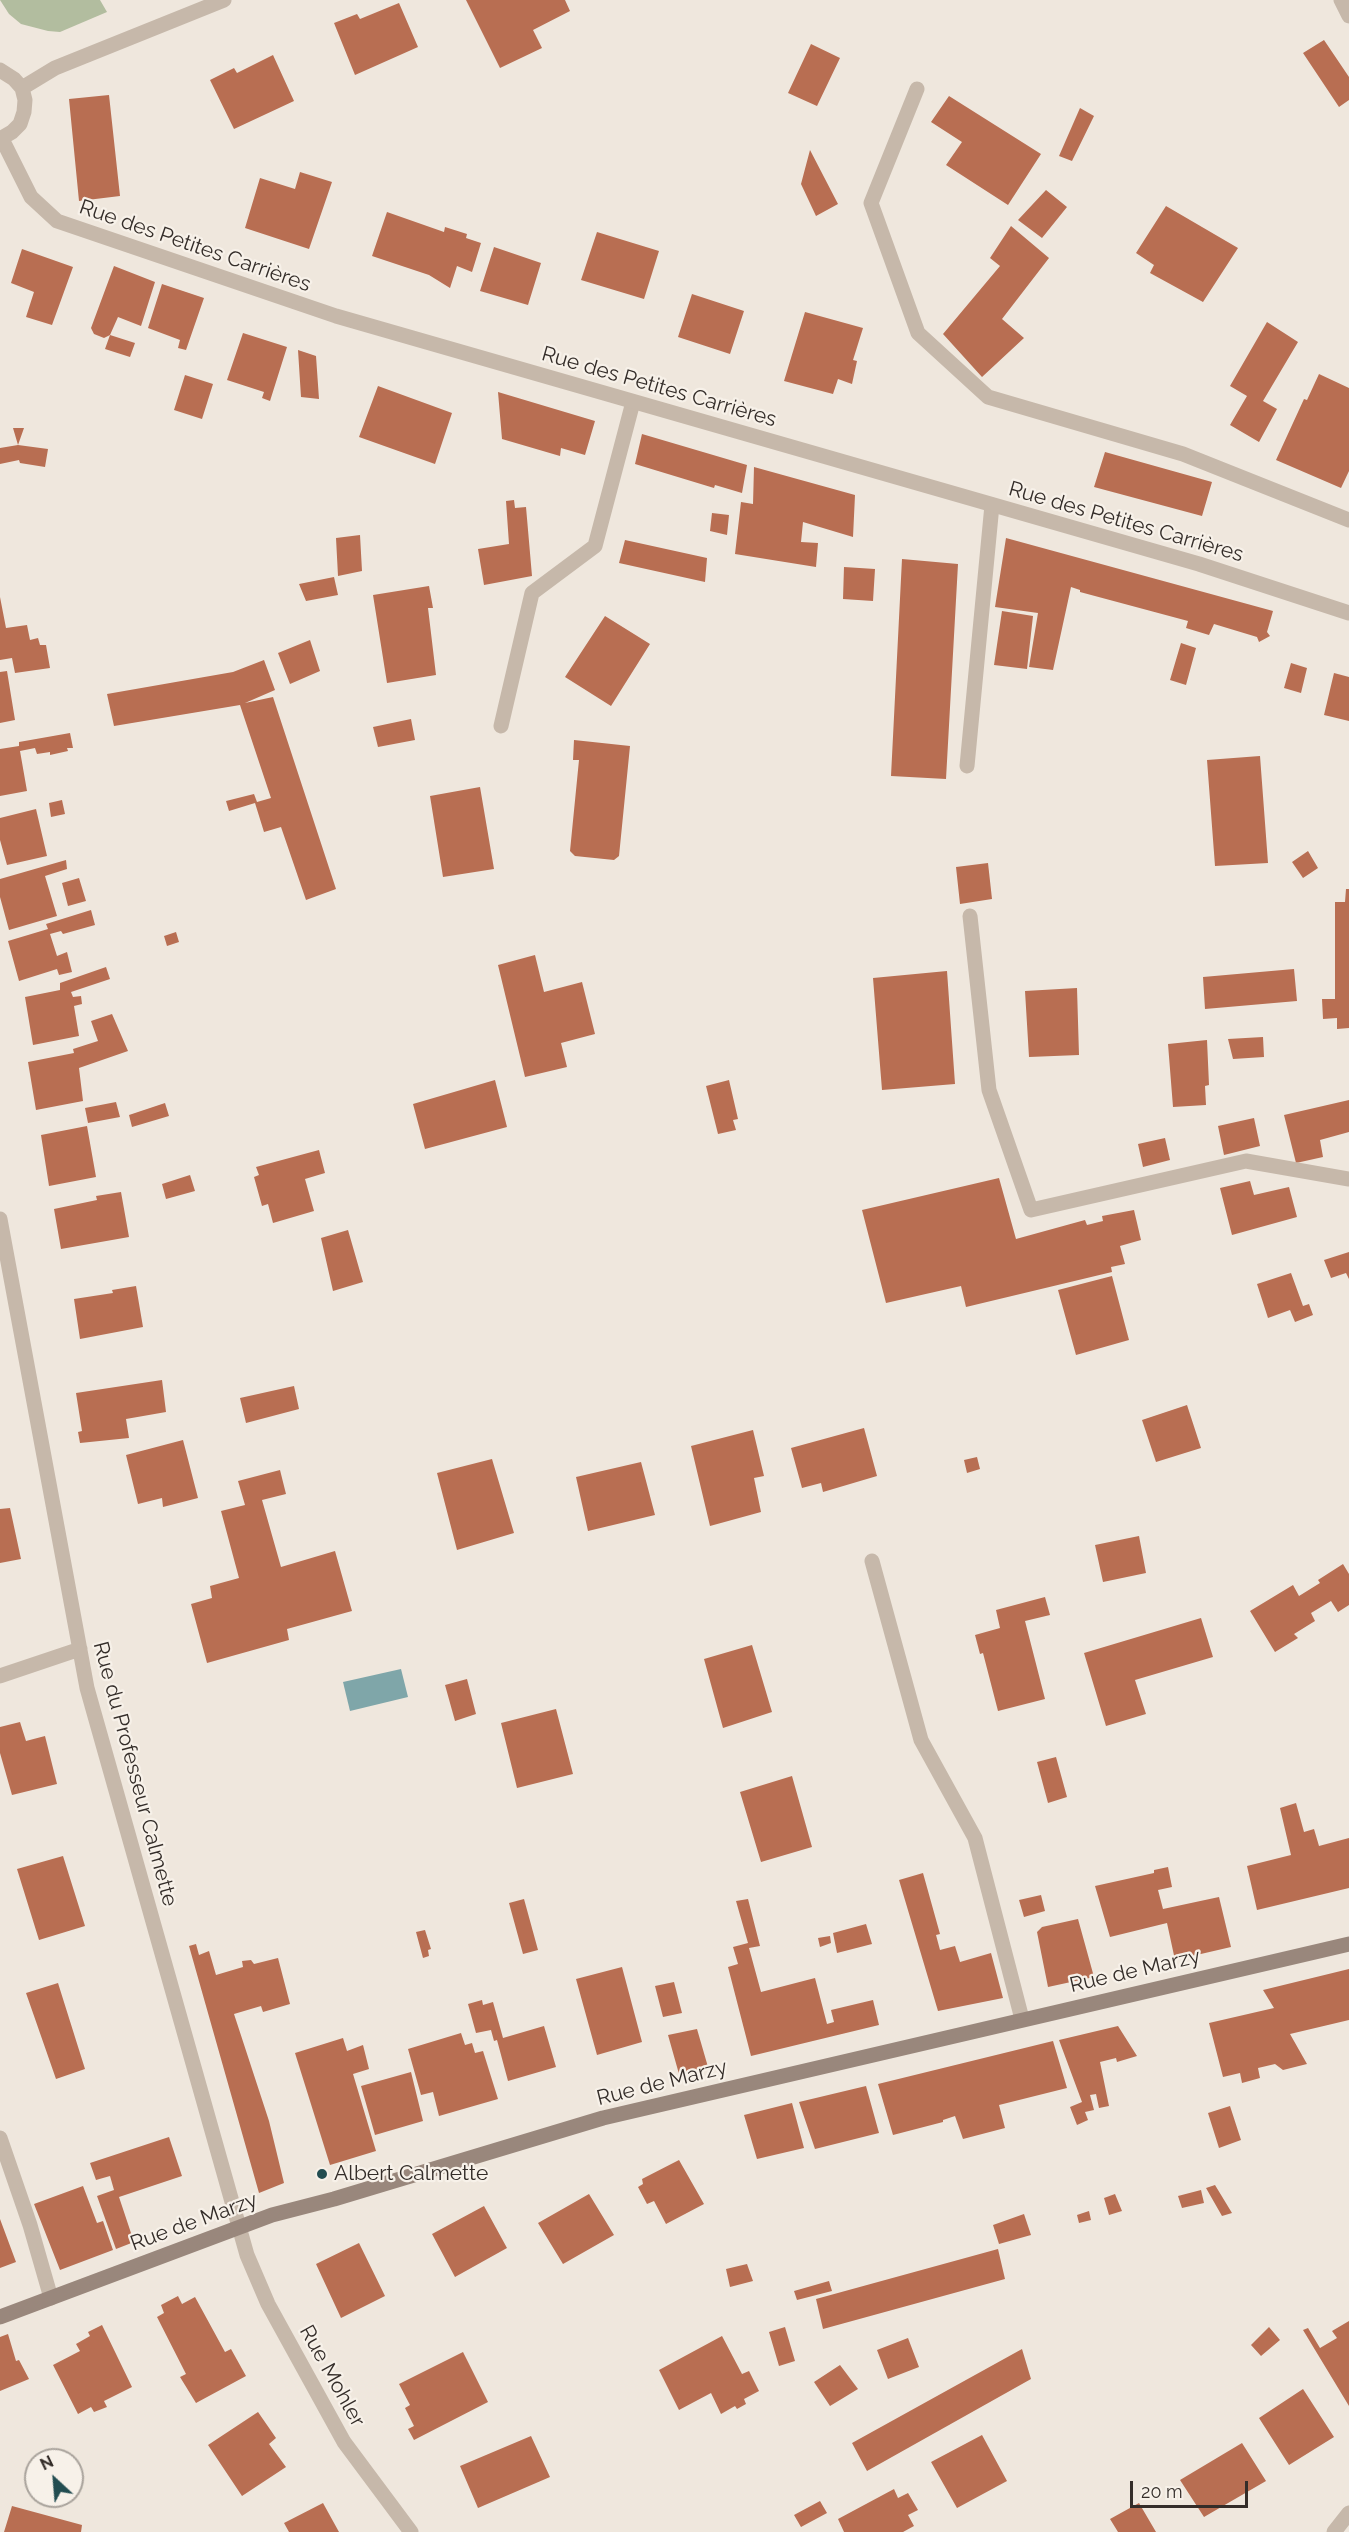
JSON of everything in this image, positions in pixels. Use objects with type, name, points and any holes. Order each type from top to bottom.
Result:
[{"type":"main road","name":"Rue de Marzy","points":[[0,2317],[239,2227],[603,2118],[1349,1944]]},
{"type":"street","points":[[22,88],[55,68],[224,0]]},
{"type":"street","points":[[1341,0],[1349,16]]},
{"type":"street","points":[[0,70],[14,79],[22,88],[25,100],[20,124],[1,139]]},
{"type":"street","points":[[917,89],[871,203],[918,333],[988,397],[1183,454],[1349,520]]},
{"type":"street","name":"Rue des Petites Carrières","points":[[1,139],[31,197],[57,221],[336,316],[1199,564],[1349,613]]},
{"type":"street","points":[[501,726],[532,593],[595,546],[633,402]]},
{"type":"street","points":[[967,766],[992,505]]},
{"type":"street","points":[[970,916],[989,1090],[1031,1210],[1246,1161],[1349,1179]]},
{"type":"street","name":"Rue du Professeur Calmette","points":[[0,1219],[87,1688],[239,2227]]},
{"type":"street","points":[[872,1561],[921,1740],[975,1838],[1022,2019]]},
{"type":"street","points":[[0,1676],[80,1649]]},
{"type":"street","points":[[0,2138],[30,2225],[51,2298]]},
{"type":"street","name":"Rue Mohler","points":[[239,2227],[260,2286],[344,2442],[411,2532]]},
{"type":"street","points":[[1334,2532],[1349,2512]]},
{"type":"green space","points":[[0,0],[100,0],[107,12],[60,32],[48,31],[21,24],[9,14]]},
{"type":"water","points":[[401,1669],[408,1697],[350,1711],[343,1682]]},
{"type":"building","points":[[466,0],[565,0],[570,11],[533,30],[542,48],[500,68]]},
{"type":"building","points":[[399,3],[418,47],[355,75],[334,23],[357,14],[360,19]]},
{"type":"building","points":[[1324,40],[1349,77],[1349,100],[1339,107],[1303,53]]},
{"type":"building","points":[[811,44],[840,58],[817,106],[788,93]]},
{"type":"building","points":[[273,55],[294,101],[234,129],[210,80],[234,68],[237,73]]},
{"type":"building","points":[[109,95],[120,196],[79,201],[69,99]]},
{"type":"building","points":[[949,96],[1041,154],[1008,205],[946,165],[962,142],[931,122]]},
{"type":"building","points":[[1080,108],[1094,116],[1072,161],[1059,156]]},
{"type":"building","points":[[810,150],[838,204],[816,216],[801,184]]},
{"type":"building","points":[[300,172],[332,182],[309,249],[245,228],[260,178],[295,189]]},
{"type":"building","points":[[1046,190],[1067,207],[1042,238],[1018,220]]},
{"type":"building","points":[[1166,206],[1238,248],[1203,302],[1150,273],[1154,265],[1136,253]]},
{"type":"building","points":[[387,212],[444,232],[445,227],[467,234],[466,238],[481,243],[472,272],[457,266],[450,288],[429,275],[372,256]]},
{"type":"building","points":[[1011,226],[1049,258],[1002,319],[1024,338],[982,377],[943,334],[1000,266],[990,258]]},
{"type":"building","points":[[597,232],[659,251],[644,299],[581,280]]},
{"type":"building","points":[[494,247],[541,263],[528,305],[480,291]]},
{"type":"building","points":[[22,249],[73,267],[52,325],[26,317],[34,292],[11,283]]},
{"type":"building","points":[[114,266],[155,282],[141,326],[118,317],[110,335],[104,338],[94,334],[91,328]]},
{"type":"building","points":[[162,284],[204,298],[186,350],[178,348],[180,340],[148,328]]},
{"type":"building","points":[[692,294],[744,311],[730,354],[678,337]]},
{"type":"building","points":[[805,312],[863,328],[853,360],[857,361],[852,384],[838,379],[833,394],[784,381]]},
{"type":"building","points":[[1267,322],[1298,342],[1263,401],[1277,409],[1259,442],[1230,425],[1247,396],[1230,386]]},
{"type":"building","points":[[243,333],[287,347],[270,401],[262,398],[264,392],[227,380]]},
{"type":"building","points":[[110,335],[135,343],[130,357],[105,349]]},
{"type":"building","points":[[298,350],[316,356],[319,399],[301,397]]},
{"type":"building","points":[[1319,374],[1349,388],[1349,471],[1341,488],[1276,460],[1304,399],[1307,400]]},
{"type":"building","points":[[185,375],[213,384],[202,419],[174,410]]},
{"type":"building","points":[[378,386],[452,413],[435,464],[359,437]]},
{"type":"building","points":[[498,392],[595,421],[585,455],[561,448],[560,456],[502,439]]},
{"type":"building","points":[[13,428],[24,428],[18,445]]},
{"type":"building","points":[[642,434],[747,465],[742,493],[715,485],[714,488],[635,464]]},
{"type":"building","points":[[18,445],[48,449],[45,467],[20,463],[19,460],[0,464],[0,448]]},
{"type":"building","points":[[1105,452],[1212,482],[1202,516],[1094,487]]},
{"type":"building","points":[[754,467],[855,495],[853,537],[803,522],[801,542],[818,543],[816,567],[735,554],[741,502],[753,504]]},
{"type":"building","points":[[514,500],[515,508],[526,507],[532,576],[484,585],[478,549],[509,544],[506,501]]},
{"type":"building","points":[[712,513],[729,515],[727,535],[710,531]]},
{"type":"building","points":[[360,535],[362,571],[338,576],[336,538]]},
{"type":"building","points":[[1006,538],[1273,611],[1267,632],[1270,636],[1259,642],[1257,637],[1214,624],[1209,635],[1186,628],[1188,621],[1080,592],[1071,587],[1053,670],[1029,667],[1038,613],[995,607]]},
{"type":"building","points":[[625,540],[707,558],[705,582],[619,563]]},
{"type":"building","points":[[902,559],[958,564],[946,779],[891,776]]},
{"type":"building","points":[[844,567],[875,569],[873,601],[843,599]]},
{"type":"building","points":[[334,577],[338,595],[306,601],[299,584]]},
{"type":"building","points":[[429,586],[433,608],[428,608],[436,675],[387,683],[373,595]]},
{"type":"building","points":[[0,597],[6,628],[27,625],[30,640],[38,638],[40,645],[46,645],[50,668],[15,673],[12,658],[0,660]]},
{"type":"building","points":[[1002,611],[1033,616],[1027,669],[994,665]]},
{"type":"building","points":[[605,616],[650,644],[611,706],[565,677]]},
{"type":"building","points":[[310,640],[320,671],[290,684],[278,653]]},
{"type":"building","points":[[1181,643],[1196,648],[1186,685],[1170,680]]},
{"type":"building","points":[[264,660],[275,690],[245,703],[273,697],[336,889],[306,900],[281,827],[264,832],[255,803],[229,811],[226,801],[254,794],[257,802],[271,798],[240,705],[114,726],[107,694],[233,672]]},
{"type":"building","points":[[1291,663],[1307,668],[1301,693],[1284,688]]},
{"type":"building","points":[[7,671],[15,720],[0,723],[0,672]]},
{"type":"building","points":[[1334,673],[1349,677],[1349,721],[1324,715]]},
{"type":"building","points":[[411,719],[415,740],[378,747],[373,727]]},
{"type":"building","points":[[70,733],[73,748],[67,748],[68,751],[50,755],[50,752],[37,754],[35,748],[20,751],[27,791],[0,796],[0,749],[19,746],[19,742]]},
{"type":"building","points":[[574,740],[630,746],[619,856],[614,860],[575,856],[570,851],[579,760],[573,760]]},
{"type":"building","points":[[1260,756],[1268,863],[1215,866],[1207,760]]},
{"type":"building","points":[[480,787],[494,869],[443,877],[430,796]]},
{"type":"building","points":[[62,800],[65,814],[51,817],[49,803]]},
{"type":"building","points":[[36,809],[47,856],[7,865],[0,840],[0,818]]},
{"type":"building","points":[[1308,851],[1318,868],[1303,878],[1292,862]]},
{"type":"building","points":[[66,860],[67,869],[45,876],[57,916],[9,930],[0,897],[0,879]]},
{"type":"building","points":[[988,863],[992,899],[960,904],[956,867]]},
{"type":"building","points":[[79,878],[86,901],[68,906],[62,883]]},
{"type":"building","points":[[1346,889],[1349,889],[1349,1028],[1337,1029],[1337,1018],[1323,1019],[1322,999],[1335,999],[1335,902],[1345,902]]},
{"type":"building","points":[[91,910],[95,925],[63,934],[61,931],[50,934],[57,956],[67,952],[72,972],[59,975],[57,969],[19,981],[8,941],[48,929],[46,924]]},
{"type":"building","points":[[176,932],[179,942],[167,946],[164,936]]},
{"type":"building","points":[[535,955],[544,992],[582,982],[595,1034],[561,1043],[567,1067],[525,1077],[498,965]]},
{"type":"building","points":[[106,967],[110,979],[71,992],[73,997],[81,996],[82,1004],[74,1006],[79,1036],[33,1045],[25,997],[60,990],[60,983]]},
{"type":"building","points":[[1294,969],[1297,1001],[1205,1009],[1203,977]]},
{"type":"building","points":[[947,971],[955,1084],[882,1090],[873,978]]},
{"type":"building","points":[[1077,988],[1079,1055],[1029,1057],[1025,991]]},
{"type":"building","points":[[112,1014],[128,1051],[79,1068],[83,1101],[36,1110],[28,1062],[74,1053],[73,1049],[98,1041],[91,1021]]},
{"type":"building","points":[[1263,1037],[1264,1057],[1233,1059],[1228,1039]]},
{"type":"building","points":[[1207,1040],[1209,1085],[1205,1086],[1206,1105],[1173,1107],[1168,1044]]},
{"type":"building","points":[[495,1080],[507,1127],[425,1149],[413,1104]]},
{"type":"building","points":[[729,1080],[738,1119],[733,1120],[736,1130],[718,1134],[706,1086]]},
{"type":"building","points":[[1349,1100],[1349,1132],[1320,1140],[1323,1157],[1296,1163],[1284,1115]]},
{"type":"building","points":[[116,1102],[120,1117],[88,1123],[85,1108]]},
{"type":"building","points":[[165,1103],[169,1116],[132,1127],[129,1115]]},
{"type":"building","points":[[1254,1118],[1260,1146],[1224,1155],[1218,1126]]},
{"type":"building","points":[[87,1126],[96,1177],[49,1186],[41,1135]]},
{"type":"building","points":[[1165,1138],[1170,1160],[1143,1167],[1138,1144]]},
{"type":"building","points":[[319,1150],[325,1173],[305,1179],[314,1211],[273,1223],[268,1204],[262,1206],[254,1177],[259,1175],[256,1167]]},
{"type":"building","points":[[190,1175],[195,1191],[166,1199],[162,1184]]},
{"type":"building","points":[[999,1178],[1016,1239],[1085,1220],[1087,1225],[1103,1221],[1102,1216],[1134,1210],[1141,1240],[1120,1246],[1125,1264],[1111,1267],[1112,1272],[966,1307],[961,1286],[886,1303],[862,1210]]},
{"type":"building","points":[[1250,1181],[1254,1195],[1289,1187],[1297,1217],[1232,1235],[1220,1188]]},
{"type":"building","points":[[121,1192],[129,1237],[61,1249],[54,1209],[97,1200],[96,1196]]},
{"type":"building","points":[[348,1230],[363,1282],[333,1291],[321,1238]]},
{"type":"building","points":[[1349,1252],[1349,1279],[1346,1273],[1331,1278],[1324,1260]]},
{"type":"building","points":[[1291,1273],[1303,1306],[1309,1304],[1313,1315],[1295,1322],[1290,1310],[1268,1318],[1257,1284]]},
{"type":"building","points":[[1112,1276],[1129,1340],[1076,1355],[1058,1290]]},
{"type":"building","points":[[136,1286],[143,1327],[80,1339],[74,1299],[113,1293],[112,1290]]},
{"type":"building","points":[[162,1380],[166,1412],[126,1419],[129,1438],[80,1443],[78,1432],[82,1431],[76,1393]]},
{"type":"building","points":[[294,1386],[299,1409],[246,1423],[240,1398]]},
{"type":"building","points":[[1187,1405],[1201,1448],[1156,1462],[1142,1420]]},
{"type":"building","points":[[864,1428],[877,1476],[823,1492],[821,1483],[802,1488],[791,1448]]},
{"type":"building","points":[[753,1430],[764,1476],[754,1478],[761,1512],[710,1526],[691,1446]]},
{"type":"building","points":[[183,1440],[198,1498],[163,1507],[162,1498],[138,1504],[126,1455]]},
{"type":"building","points":[[977,1457],[980,1469],[967,1473],[964,1460]]},
{"type":"building","points":[[492,1459],[514,1533],[457,1550],[437,1473]]},
{"type":"building","points":[[641,1462],[655,1515],[588,1531],[576,1477]]},
{"type":"building","points":[[280,1470],[286,1494],[262,1500],[281,1567],[335,1551],[352,1611],[287,1629],[289,1640],[207,1663],[191,1604],[212,1598],[210,1586],[239,1578],[221,1511],[245,1505],[238,1481]]},
{"type":"building","points":[[10,1508],[21,1559],[0,1563],[0,1509]]},
{"type":"building","points":[[1139,1536],[1146,1573],[1103,1582],[1095,1545]]},
{"type":"building","points":[[1343,1564],[1349,1574],[1349,1605],[1338,1612],[1331,1601],[1311,1613],[1315,1621],[1294,1634],[1298,1638],[1275,1652],[1250,1611],[1293,1585],[1299,1596],[1320,1583],[1318,1580]]},
{"type":"building","points":[[1045,1597],[1050,1615],[1025,1621],[1045,1699],[998,1711],[983,1653],[980,1654],[975,1635],[1000,1628],[996,1610]]},
{"type":"building","points":[[1201,1618],[1213,1657],[1135,1680],[1146,1714],[1106,1726],[1084,1653]]},
{"type":"building","points":[[752,1645],[772,1712],[723,1728],[704,1659]]},
{"type":"building","points":[[467,1679],[476,1714],[455,1721],[445,1685]]},
{"type":"building","points":[[556,1709],[573,1774],[517,1788],[501,1723]]},
{"type":"building","points":[[20,1722],[26,1741],[45,1736],[57,1784],[12,1795],[0,1753],[0,1727]]},
{"type":"building","points":[[1056,1757],[1067,1797],[1048,1803],[1037,1762]]},
{"type":"building","points":[[792,1776],[812,1847],[761,1862],[740,1792]]},
{"type":"building","points":[[1296,1803],[1304,1832],[1314,1829],[1319,1846],[1349,1838],[1349,1888],[1257,1910],[1247,1866],[1291,1855],[1280,1808]]},
{"type":"building","points":[[63,1856],[85,1926],[39,1940],[17,1869]]},
{"type":"building","points":[[1168,1867],[1172,1887],[1158,1890],[1163,1909],[1219,1897],[1231,1947],[1175,1960],[1167,1923],[1110,1937],[1095,1886],[1154,1873],[1154,1870]]},
{"type":"building","points":[[923,1873],[940,1934],[936,1935],[940,1950],[955,1946],[960,1962],[991,1953],[1003,1998],[938,2011],[899,1880]]},
{"type":"building","points":[[1041,1895],[1045,1911],[1024,1917],[1019,1900]]},
{"type":"building","points":[[524,1899],[538,1950],[523,1954],[509,1903]]},
{"type":"building","points":[[748,1899],[760,1946],[749,1948],[761,1992],[815,1978],[827,2024],[834,2022],[831,2010],[873,2000],[879,2025],[751,2056],[728,1967],[738,1964],[733,1947],[748,1943],[736,1901]]},
{"type":"building","points":[[1078,1919],[1094,1977],[1048,1987],[1037,1932],[1042,1927]]},
{"type":"building","points":[[866,1924],[872,1944],[837,1953],[833,1933]]},
{"type":"building","points":[[425,1930],[431,1949],[428,1950],[429,1956],[423,1958],[416,1932]]},
{"type":"building","points":[[830,1936],[831,1943],[820,1947],[818,1938]]},
{"type":"building","points":[[196,1944],[199,1955],[209,1951],[216,1975],[243,1967],[242,1961],[251,1960],[254,1964],[278,1958],[290,2004],[263,2012],[261,2006],[234,2014],[269,2121],[284,2183],[259,2193],[189,1946]]},
{"type":"building","points":[[622,1967],[642,2042],[597,2055],[576,1979]]},
{"type":"building","points":[[1349,1969],[1349,2020],[1290,2034],[1307,2064],[1283,2070],[1275,2064],[1258,2068],[1260,2078],[1242,2083],[1240,2073],[1223,2077],[1209,2023],[1274,2008],[1263,1990]]},
{"type":"building","points":[[674,1982],[682,2013],[663,2017],[655,1986]]},
{"type":"building","points":[[58,1983],[85,2069],[56,2079],[26,1993]]},
{"type":"building","points":[[482,2000],[483,2005],[493,2002],[503,2038],[544,2026],[556,2067],[508,2081],[497,2040],[494,2041],[491,2030],[476,2033],[468,2004]]},
{"type":"building","points":[[1118,2026],[1137,2056],[1117,2062],[1116,2058],[1100,2062],[1109,2106],[1099,2108],[1096,2094],[1090,2095],[1094,2110],[1085,2112],[1088,2120],[1077,2125],[1070,2107],[1082,2102],[1059,2040]]},
{"type":"building","points":[[697,2029],[708,2067],[679,2074],[668,2035]]},
{"type":"building","points":[[461,2033],[465,2045],[472,2043],[475,2053],[483,2051],[498,2099],[439,2116],[433,2092],[421,2095],[408,2049]]},
{"type":"building","points":[[343,2038],[347,2051],[363,2045],[369,2069],[353,2074],[376,2151],[330,2165],[295,2053]]},
{"type":"building","points":[[1053,2041],[1067,2088],[999,2105],[1005,2128],[963,2139],[955,2116],[943,2122],[893,2135],[878,2084]]},
{"type":"building","points":[[411,2072],[423,2121],[375,2135],[361,2086]]},
{"type":"building","points":[[866,2086],[879,2133],[815,2149],[799,2102]]},
{"type":"building","points":[[792,2103],[804,2148],[757,2159],[744,2115]]},
{"type":"building","points":[[1230,2106],[1241,2140],[1219,2148],[1208,2113]]},
{"type":"building","points":[[169,2137],[182,2176],[119,2197],[134,2242],[116,2249],[97,2196],[114,2190],[110,2176],[96,2180],[90,2163]]},
{"type":"building","points":[[679,2160],[704,2204],[666,2224],[654,2201],[647,2204],[638,2187],[643,2184],[642,2179]]},
{"type":"building","points":[[1215,2185],[1232,2213],[1222,2216],[1206,2188]]},
{"type":"building","points":[[83,2186],[97,2223],[103,2221],[113,2250],[60,2270],[34,2204]]},
{"type":"building","points":[[1201,2190],[1204,2203],[1182,2208],[1178,2196]]},
{"type":"building","points":[[589,2194],[614,2235],[563,2264],[538,2223]]},
{"type":"building","points":[[1115,2194],[1122,2211],[1109,2215],[1104,2198]]},
{"type":"building","points":[[484,2206],[507,2248],[455,2277],[432,2234]]},
{"type":"building","points":[[1089,2211],[1091,2220],[1079,2223],[1077,2215]]},
{"type":"building","points":[[1024,2214],[1031,2235],[999,2244],[993,2225]]},
{"type":"building","points":[[0,2219],[16,2262],[0,2268]]},
{"type":"building","points":[[359,2243],[385,2296],[341,2318],[316,2264]]},
{"type":"building","points":[[998,2249],[1005,2279],[823,2329],[816,2299]]},
{"type":"building","points":[[747,2264],[753,2281],[730,2287],[726,2269]]},
{"type":"building","points":[[829,2281],[832,2291],[797,2300],[794,2291]]},
{"type":"building","points":[[178,2296],[182,2304],[195,2297],[225,2352],[231,2349],[246,2376],[196,2403],[180,2377],[186,2374],[157,2317],[164,2313],[161,2305]]},
{"type":"building","points":[[1349,2321],[1349,2406],[1303,2330],[1308,2328],[1320,2348],[1337,2338],[1332,2331]]},
{"type":"building","points":[[102,2325],[132,2387],[104,2401],[107,2407],[94,2412],[91,2407],[78,2414],[53,2365],[80,2351],[76,2344],[90,2336],[88,2332]]},
{"type":"building","points":[[785,2327],[795,2361],[779,2366],[769,2332]]},
{"type":"building","points":[[1269,2327],[1280,2340],[1261,2356],[1251,2345]]},
{"type":"building","points":[[8,2334],[16,2361],[19,2360],[29,2379],[0,2391],[0,2337]]},
{"type":"building","points":[[722,2336],[742,2374],[749,2371],[759,2391],[744,2399],[746,2404],[737,2409],[735,2406],[721,2414],[711,2393],[679,2410],[659,2370]]},
{"type":"building","points":[[908,2338],[919,2367],[888,2379],[877,2350]]},
{"type":"building","points":[[1022,2349],[1031,2379],[867,2471],[852,2443]]},
{"type":"building","points":[[463,2352],[488,2402],[414,2440],[408,2429],[414,2426],[405,2408],[410,2405],[399,2384]]},
{"type":"building","points":[[840,2365],[858,2389],[830,2406],[814,2382]]},
{"type":"building","points":[[1303,2389],[1334,2437],[1289,2465],[1259,2418]]},
{"type":"building","points":[[258,2412],[276,2438],[269,2444],[286,2467],[242,2496],[208,2445]]},
{"type":"building","points":[[982,2435],[1007,2481],[957,2508],[931,2462]]},
{"type":"building","points":[[531,2436],[550,2477],[478,2508],[460,2466]]},
{"type":"building","points":[[1242,2443],[1266,2481],[1204,2517],[1180,2480]]},
{"type":"building","points":[[894,2489],[898,2498],[908,2493],[918,2510],[908,2515],[914,2526],[903,2532],[844,2532],[838,2519]]},
{"type":"building","points":[[820,2501],[827,2513],[801,2527],[794,2515]]},
{"type":"building","points":[[323,2503],[339,2532],[289,2532],[284,2523]]},
{"type":"building","points":[[1139,2503],[1156,2532],[1118,2532],[1110,2519]]},
{"type":"building","points":[[12,2506],[82,2525],[81,2532],[4,2532]]},
{"type":"place","name":"Albert Calmette","points":[[322,2174]]}]
